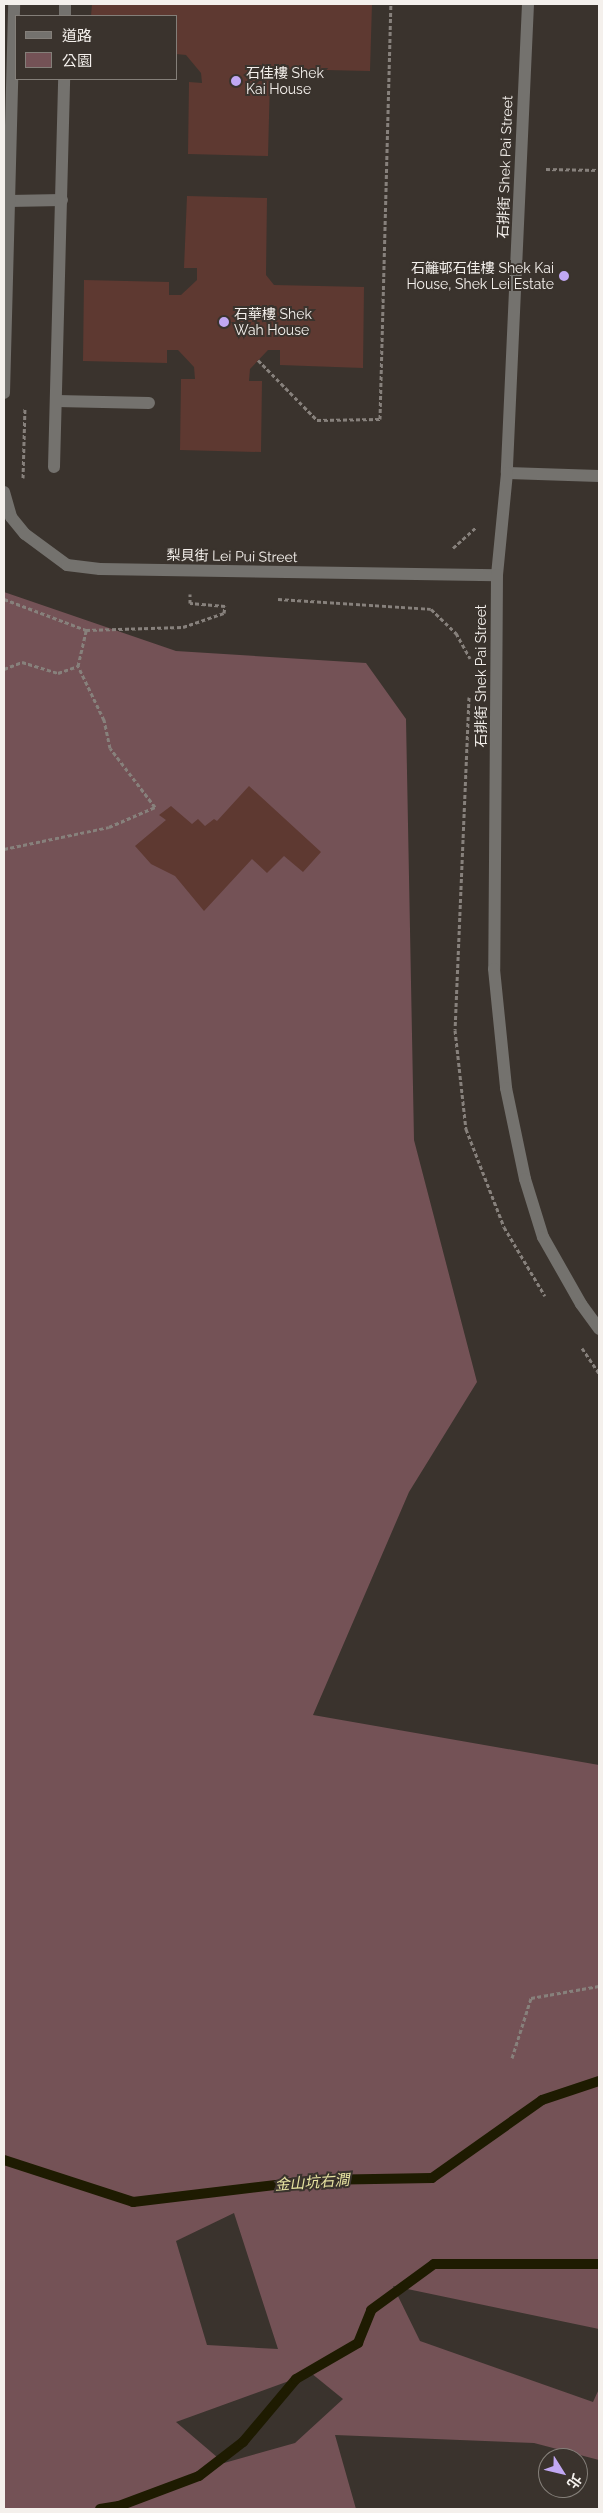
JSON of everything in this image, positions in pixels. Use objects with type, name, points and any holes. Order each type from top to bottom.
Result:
[{"type":"street","points":[[4,393],[14,4]]},
{"type":"street","name":"石排街 Shek Pai Street","points":[[528,4],[507,473],[497,575],[494,969],[506,1088],[525,1179],[543,1237],[581,1304],[599,1329]]},
{"type":"street","points":[[54,467],[64,80]]},
{"type":"street","points":[[9,201],[62,200]]},
{"type":"street","points":[[57,400],[149,403]]},
{"type":"street","points":[[507,473],[599,476]]},
{"type":"street","name":"梨貝街 Lei Pui Street","points":[[4,492],[11,517],[25,534],[67,565],[109,569],[497,575]]},
{"type":"path","points":[[258,360],[317,420],[380,419],[391,4]]},
{"type":"path","points":[[546,169],[599,170]]},
{"type":"path","points":[[4,599],[86,630],[182,627],[224,613],[225,606],[190,603],[190,593],[200,594]]},
{"type":"path","points":[[267,598],[431,609],[456,632],[470,658],[470,668]]},
{"type":"path","points":[[4,849],[109,827],[155,807],[110,748],[104,720],[78,666],[86,630]]},
{"type":"path","points":[[4,669],[22,662],[58,673],[78,666]]},
{"type":"path","points":[[469,687],[455,1030],[466,1129],[504,1227],[547,1299]]},
{"type":"path","points":[[578,1344],[599,1373]]},
{"type":"path","points":[[512,2058],[531,1998],[599,1986]]},
{"type":"green space","points":[[4,592],[176,651],[366,663],[406,719],[414,1140],[477,1382],[409,1492],[313,1715],[599,1765],[599,2329],[393,2286],[420,2341],[593,2402],[599,2389],[599,2460],[588,2457],[588,2448],[553,2448],[534,2443],[335,2435],[356,2509],[4,2509]],"holes":[[[234,2213],[278,2349],[207,2345],[176,2241]],[[311,2373],[343,2399],[295,2443],[224,2463],[176,2422]]]},
{"type":"building","name":"石佳樓 Shek Kai House","points":[[92,4],[372,4],[370,71],[280,69],[270,79],[268,156],[188,154],[189,82],[202,83],[201,73],[186,55],[178,54],[178,15],[91,15]]},
{"type":"building","name":"石華樓 Shek Wah House","points":[[187,196],[267,198],[266,275],[274,285],[364,287],[363,368],[280,365],[280,350],[268,350],[250,369],[249,381],[262,381],[261,452],[180,450],[181,379],[195,379],[194,367],[178,350],[167,350],[167,363],[83,361],[84,280],[169,282],[169,295],[181,295],[197,280],[197,268],[184,268]]},
{"type":"building","points":[[249,786],[321,852],[303,872],[284,856],[267,873],[252,859],[204,911],[175,876],[151,864],[135,846],[166,820],[159,815],[171,806],[192,824],[198,819],[205,826],[214,819],[217,821]]},
{"type":"waterway","name":"金山坑右澗","points":[[4,2160],[133,2202],[317,2180],[432,2178],[542,2100],[599,2081]]},
{"type":"waterway","points":[[100,2509],[119,2506],[199,2476],[243,2442],[296,2379],[358,2343],[371,2310],[434,2264],[599,2264]]},
{"type":"place","name":"石佳樓 Shek Kai House","points":[[236,81]]},
{"type":"place","name":"石籬邨石佳樓 Shek Kai House, Shek Lei Estate","points":[[564,276]]},
{"type":"place","name":"石華樓 Shek Wah House","points":[[224,322]]}]
